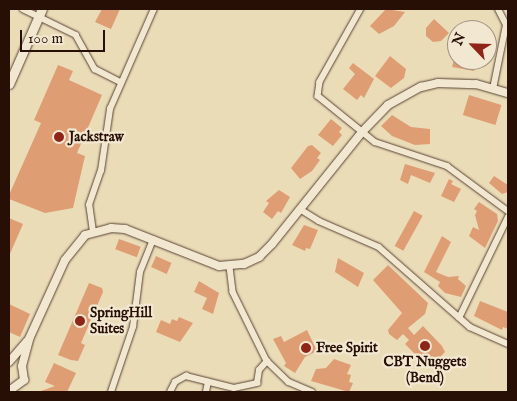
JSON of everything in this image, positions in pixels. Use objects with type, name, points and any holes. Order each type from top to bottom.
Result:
[{"type":"main road","points":[[9,84],[40,12]]},
{"type":"street","points":[[23,9],[40,12],[76,34],[95,69],[121,82]]},
{"type":"street","points":[[93,232],[89,205],[101,171],[110,109],[154,9]]},
{"type":"street","points":[[362,9],[320,82],[318,96],[362,132],[386,148],[446,166],[508,210]]},
{"type":"street","points":[[494,89],[507,24],[498,9]]},
{"type":"street","points":[[9,391],[24,380],[22,366],[29,339],[69,252],[93,232],[125,229],[206,262],[230,267],[259,257],[362,132],[388,105],[421,87],[454,82],[508,93]]},
{"type":"street","points":[[300,209],[319,221],[386,252],[459,318],[480,333],[508,344]]},
{"type":"street","points":[[459,318],[508,217]]},
{"type":"street","points":[[111,392],[133,327],[140,272],[153,239]]},
{"type":"street","points":[[230,267],[233,292],[267,361],[289,382],[312,392]]},
{"type":"street","points":[[22,366],[10,362],[29,339]]},
{"type":"street","points":[[170,392],[181,378],[234,388],[257,383],[259,370],[267,361]]},
{"type":"street","points":[[206,392],[208,382]]},
{"type":"building","points":[[102,9],[120,9],[111,29],[95,22]]},
{"type":"building","points":[[386,9],[405,12],[394,26],[379,34],[370,26]]},
{"type":"building","points":[[434,19],[447,31],[447,35],[441,41],[433,42],[426,36],[426,28]]},
{"type":"building","points":[[390,56],[406,69],[404,78],[391,88],[375,76]]},
{"type":"building","points":[[353,63],[374,79],[364,98],[361,95],[357,100],[343,89],[355,74],[349,68]]},
{"type":"building","name":"Jackstraw","points":[[58,65],[73,71],[69,80],[102,95],[77,153],[85,156],[73,208],[45,213],[9,199],[9,195],[41,123],[34,120]]},
{"type":"building","points":[[469,95],[502,105],[495,125],[463,115]]},
{"type":"building","points":[[392,115],[411,127],[430,129],[430,144],[415,145],[392,136],[381,126]]},
{"type":"building","points":[[331,119],[342,128],[339,132],[342,135],[333,146],[318,135]]},
{"type":"building","points":[[312,145],[321,153],[317,158],[320,160],[312,171],[300,179],[291,168],[308,146]]},
{"type":"building","points":[[405,164],[435,173],[430,183],[411,175],[408,184],[400,180]]},
{"type":"building","points":[[494,176],[508,185],[508,192],[502,194],[489,183]]},
{"type":"building","points":[[449,179],[453,181],[451,184],[461,189],[454,202],[441,196]]},
{"type":"building","points":[[279,190],[290,197],[281,213],[278,211],[272,219],[263,212],[269,203],[266,201]]},
{"type":"building","points":[[479,202],[497,214],[498,221],[485,248],[469,236],[473,227],[479,230],[475,215],[477,211],[474,209]]},
{"type":"building","points":[[414,211],[423,216],[403,251],[395,246]]},
{"type":"building","points":[[9,218],[23,224],[9,256]]},
{"type":"building","points":[[304,225],[318,230],[310,249],[306,248],[305,251],[292,245]]},
{"type":"building","points":[[442,236],[451,242],[436,272],[448,277],[459,276],[458,279],[466,286],[461,297],[445,293],[438,286],[440,282],[424,272]]},
{"type":"building","points":[[119,239],[141,247],[137,257],[115,249]]},
{"type":"building","points":[[156,256],[172,263],[167,274],[151,267]]},
{"type":"building","points":[[338,258],[364,273],[358,287],[335,272]]},
{"type":"building","points":[[388,265],[428,303],[425,314],[408,328],[414,335],[423,326],[442,346],[445,352],[429,368],[405,344],[409,340],[403,334],[397,340],[389,334],[388,330],[402,313],[373,280]]},
{"type":"building","points":[[199,281],[219,293],[213,314],[202,309],[207,298],[194,292]]},
{"type":"building","name":"SpringHill Suites","points":[[89,283],[102,288],[103,292],[81,343],[85,345],[78,361],[71,360],[58,355]]},
{"type":"building","points":[[480,301],[508,312],[508,329],[503,327],[502,330],[474,316]]},
{"type":"building","points":[[9,304],[30,314],[20,337],[9,332]]},
{"type":"building","points":[[179,317],[193,323],[180,342],[156,332],[161,320],[170,324],[172,319],[177,321]]},
{"type":"building","points":[[307,330],[317,351],[305,357],[295,373],[284,366],[286,363],[273,339],[281,336],[284,342]]},
{"type":"building","points":[[334,359],[351,365],[347,374],[351,375],[349,382],[353,383],[349,392],[311,381],[316,369],[326,368]]},
{"type":"building","points":[[54,363],[76,373],[67,392],[38,392],[55,386],[45,382]]},
{"type":"place","name":"Jackstraw","points":[[59,137]]},
{"type":"place","name":"SpringHill Suites","points":[[80,321]]},
{"type":"place","name":"CBT Nuggets (Bend)","points":[[425,346]]},
{"type":"place","name":"Free Spirit","points":[[306,348]]}]
